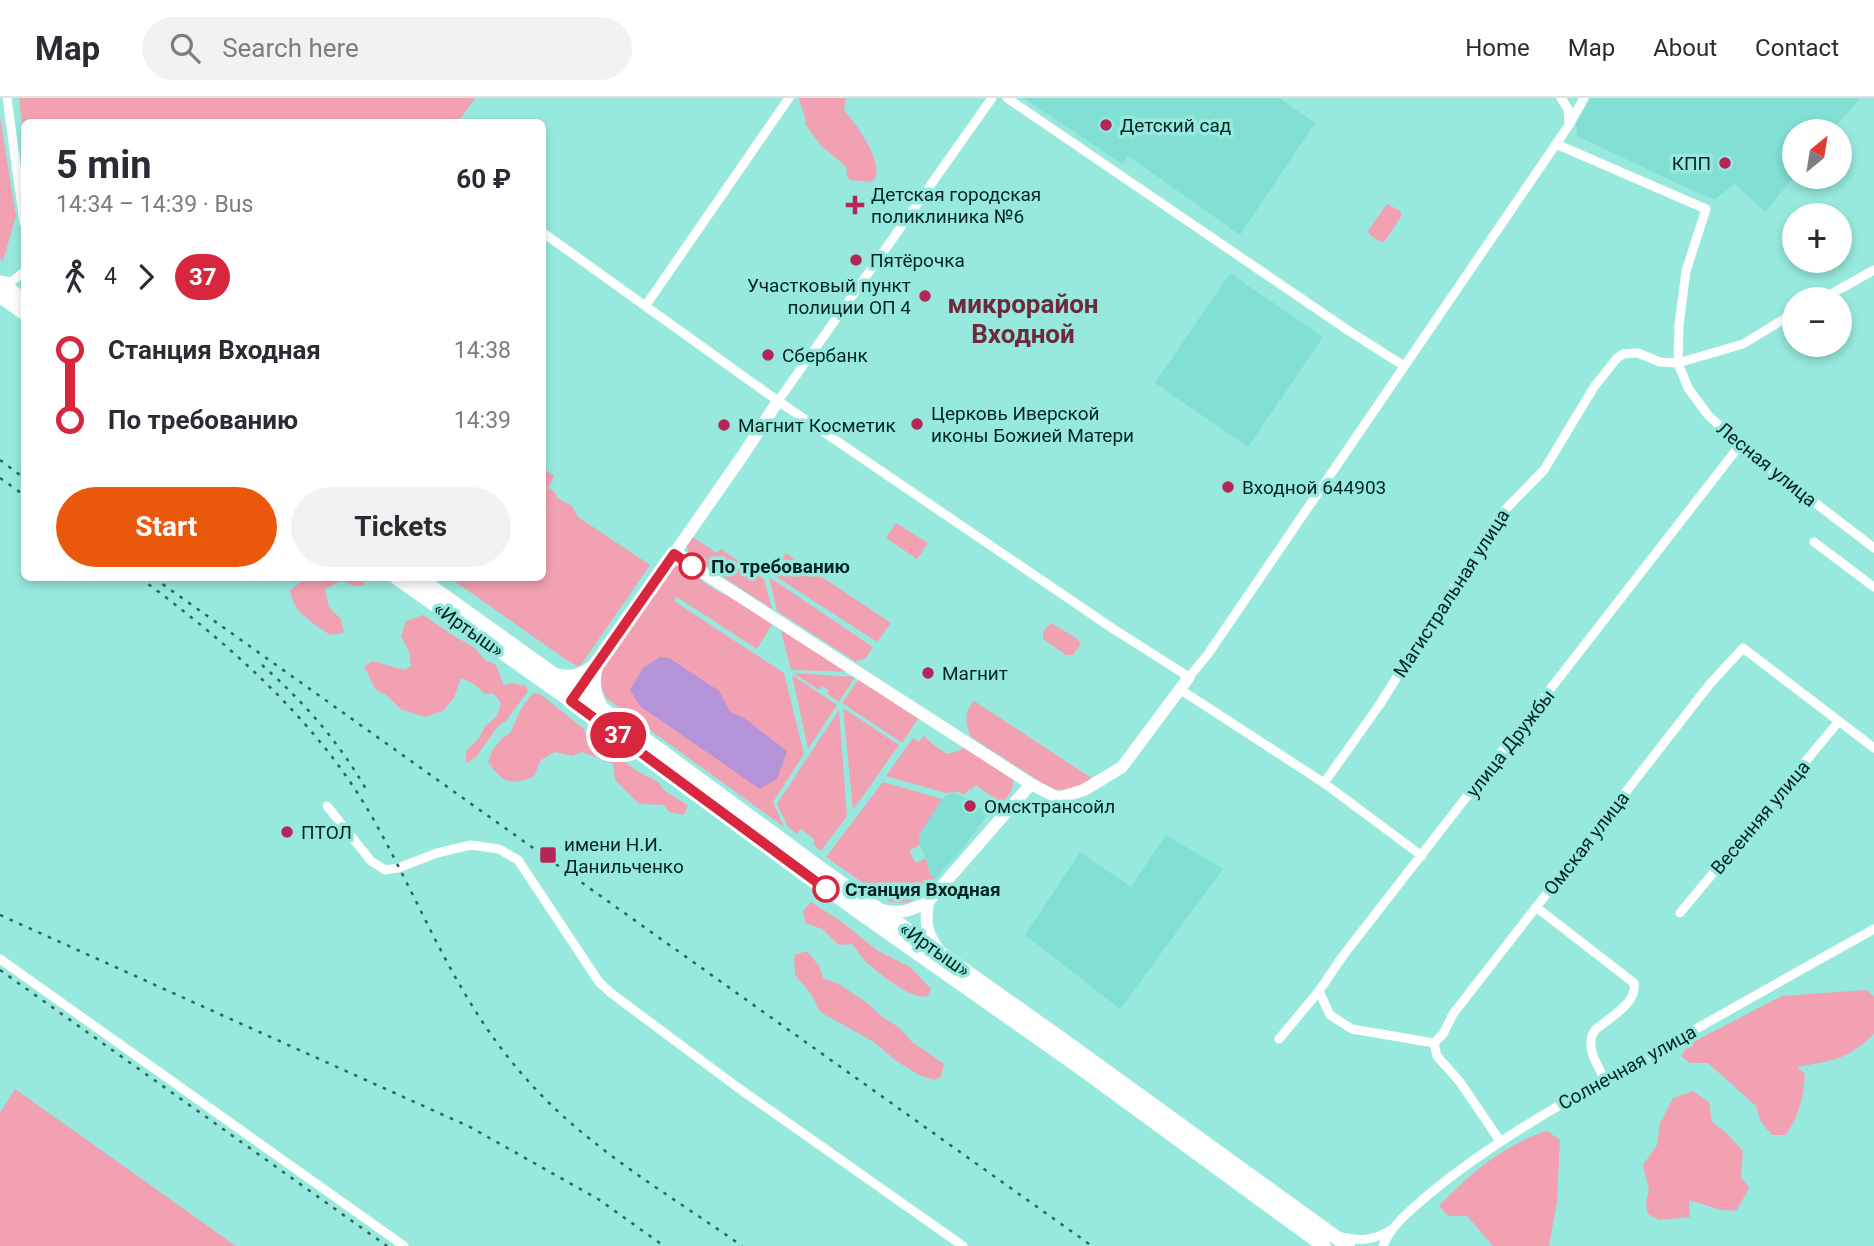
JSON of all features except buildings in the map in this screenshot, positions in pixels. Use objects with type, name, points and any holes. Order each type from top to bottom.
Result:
[{"type":"main road","points":[[0,281],[21,302]]},
{"type":"main road","points":[[0,296],[21,303]]},
{"type":"main road","name":"«Иртыш»","points":[[402,581],[575,696],[859,912],[1082,1069],[1329,1240],[1348,1246]]},
{"type":"main road","name":"«Иртыш»","points":[[423,581],[552,673],[575,696],[603,709],[940,952],[1329,1240]]},
{"type":"street","points":[[7,98],[21,201]]},
{"type":"street","points":[[646,305],[789,98]]},
{"type":"street","points":[[575,696],[778,401],[992,98]]},
{"type":"street","points":[[1007,98],[1404,366]]},
{"type":"street","points":[[1561,98],[1568,109],[1569,125]]},
{"type":"street","points":[[674,554],[1051,796],[1066,797],[1113,775],[1122,767],[1208,654],[1569,125],[1584,98]]},
{"type":"street","points":[[1556,144],[1706,209],[1686,271],[1678,363],[1744,344],[1782,320]]},
{"type":"street","points":[[546,235],[778,401],[1189,677]]},
{"type":"street","points":[[1844,287],[1874,270]]},
{"type":"street","points":[[0,281],[11,282],[21,274]]},
{"type":"street","name":"Магистральная улица","points":[[1324,783],[1380,704],[1498,517],[1544,470],[1594,387],[1617,358],[1623,354],[1638,353],[1660,362],[1678,363]]},
{"type":"street","name":"Лесная улица","points":[[1678,363],[1688,388],[1707,415],[1740,445],[1874,548]]},
{"type":"street","name":"улица Дружбы","points":[[1279,1039],[1319,992],[1342,957],[1740,445]]},
{"type":"street","points":[[1814,542],[1874,587]]},
{"type":"street","name":"Омская улица","points":[[1434,1043],[1443,1034],[1453,1014],[1709,685],[1743,648],[1839,721]]},
{"type":"street","points":[[552,673],[566,677],[577,676],[600,660]]},
{"type":"street","points":[[600,660],[595,675],[595,688],[597,700],[603,709]]},
{"type":"street","points":[[1181,690],[1324,783],[1422,856]]},
{"type":"street","points":[[1839,721],[1874,748]]},
{"type":"street","name":"Весенняя улица","points":[[1680,913],[1839,721]]},
{"type":"street","points":[[878,909],[896,914],[928,902],[1031,784]]},
{"type":"street","points":[[327,806],[371,861],[385,870],[471,845],[499,849],[518,860],[599,982],[611,993],[737,1087],[963,1246]]},
{"type":"street","points":[[928,902],[925,922],[930,939],[940,952]]},
{"type":"street","points":[[1536,908],[1634,983],[1632,999],[1591,1036],[1591,1050],[1605,1080]]},
{"type":"street","name":"Солнечная улица","points":[[1395,1227],[1451,1176],[1500,1141],[1874,929]]},
{"type":"street","points":[[0,959],[404,1246]]},
{"type":"street","points":[[1319,992],[1330,1014],[1352,1028],[1434,1043],[1437,1056],[1460,1082],[1500,1141]]},
{"type":"street","points":[[1329,1240],[1368,1240],[1395,1227]]},
{"type":"street","points":[[1383,1246],[1395,1227]]},
{"type":"shaded area","points":[[19,98],[475,98],[460,119],[22,119]]},
{"type":"shaded area","points":[[799,98],[846,98],[844,110],[872,152],[877,170],[876,178],[870,182],[850,180],[846,166],[821,146],[805,124]]},
{"type":"shaded area","points":[[1023,98],[1279,98],[1315,123],[1240,235],[1128,156],[1122,164]]},
{"type":"shaded area","points":[[1591,98],[1860,98],[1842,119],[1782,119],[1784,189],[1765,212],[1735,184],[1715,199],[1702,195],[1577,136],[1576,123]]},
{"type":"shaded area","points":[[0,117],[16,216],[3,261],[0,258]]},
{"type":"shaded area","points":[[1387,204],[1402,215],[1385,241],[1381,242],[1368,231]]},
{"type":"shaded area","points":[[1230,273],[1323,337],[1248,447],[1155,383]]},
{"type":"shaded area","points":[[546,470],[554,476],[548,488],[556,493],[557,498],[572,506],[578,517],[650,565],[581,665],[577,666],[454,581],[546,581]]},
{"type":"shaded area","points":[[896,523],[928,543],[917,559],[886,538]]},
{"type":"shaded area","points":[[691,536],[717,553],[721,549],[764,579],[772,609],[708,567],[703,557],[700,561],[689,555],[686,544]]},
{"type":"shaded area","points":[[786,553],[891,623],[877,642],[772,574]]},
{"type":"shaded area","points":[[672,565],[682,565],[709,586],[735,597],[773,623],[757,649],[677,597],[674,601],[784,673],[804,754],[773,802],[784,827],[607,699],[603,691],[603,667]]},
{"type":"shaded area","points":[[769,577],[873,647],[866,658],[856,662],[777,611]]},
{"type":"shaded area","points":[[341,581],[325,589],[329,607],[341,619],[344,633],[330,635],[299,611],[290,590],[301,582]]},
{"type":"shaded area","points":[[341,581],[363,581],[365,585],[355,586]]},
{"type":"shaded area","points":[[423,615],[475,648],[485,660],[496,665],[504,685],[513,683],[526,686],[528,691],[476,757],[466,763],[466,751],[479,738],[485,726],[497,716],[501,703],[494,694],[485,694],[474,684],[461,678],[454,698],[443,711],[425,717],[402,710],[375,689],[364,666],[373,661],[404,670],[411,666],[409,652],[401,636],[406,621]]},
{"type":"shaded area","points":[[1051,623],[1079,640],[1080,645],[1073,655],[1066,655],[1043,639],[1043,632]]},
{"type":"shaded area","points":[[779,624],[854,672],[791,670]]},
{"type":"shaded area","points":[[660,657],[669,658],[719,691],[730,712],[744,718],[787,751],[777,779],[760,789],[640,706],[630,690],[643,668]]},
{"type":"shaded area","points":[[793,673],[855,677],[839,702],[827,694],[829,691],[822,686],[819,690]]},
{"type":"shaded area","points":[[792,675],[837,705],[808,749]]},
{"type":"shaded area","points":[[860,677],[919,717],[902,743],[842,703]]},
{"type":"shaded area","points":[[533,693],[540,694],[584,729],[591,743],[613,752],[688,805],[684,815],[669,812],[664,805],[639,804],[615,780],[613,764],[582,752],[572,756],[555,752],[541,760],[534,776],[519,781],[508,781],[498,774],[488,762],[492,751],[502,738],[510,733],[522,707]]},
{"type":"shaded area","points":[[974,701],[1093,779],[1072,789],[1053,790],[971,737],[966,718]]},
{"type":"shaded area","points":[[843,708],[899,745],[853,810]]},
{"type":"shaded area","points":[[839,710],[847,816],[821,851],[813,844],[815,840],[801,829],[797,834],[788,827],[777,804]]},
{"type":"shaded area","points":[[924,735],[947,754],[961,750],[966,745],[1012,776],[1012,787],[1007,798],[997,806],[987,809],[991,796],[976,785],[964,795],[959,792],[946,793],[886,776],[913,738],[919,742]]},
{"type":"shaded area","points":[[883,782],[942,799],[919,835],[919,845],[909,851],[916,863],[926,858],[930,874],[935,879],[921,895],[905,903],[890,902],[826,857]]},
{"type":"shaded area","points":[[953,793],[989,813],[935,879],[930,874],[927,860],[918,842],[919,835],[935,808],[946,795]]},
{"type":"shaded area","points":[[1166,835],[1223,869],[1120,1009],[1025,935],[1080,852],[1131,887]]},
{"type":"shaded area","points":[[811,902],[842,922],[878,951],[910,967],[931,989],[928,996],[922,997],[905,991],[866,962],[852,944],[839,945],[822,929],[805,923],[803,911]]},
{"type":"shaded area","points":[[807,951],[819,966],[823,978],[839,984],[866,1002],[900,1028],[912,1042],[944,1064],[941,1077],[934,1080],[919,1075],[874,1042],[820,1012],[811,994],[795,975],[794,955]]},
{"type":"shaded area","points":[[1866,990],[1874,996],[1874,1034],[1847,1054],[1830,1061],[1797,1067],[1805,1074],[1803,1090],[1800,1106],[1786,1135],[1772,1135],[1761,1122],[1756,1106],[1708,1063],[1690,1063],[1681,1056],[1689,1044],[1782,996]]},
{"type":"shaded area","points":[[15,1089],[236,1246],[0,1246],[0,1113]]},
{"type":"shaded area","points":[[1693,1091],[1709,1102],[1712,1122],[1743,1151],[1741,1177],[1749,1188],[1737,1210],[1719,1209],[1689,1200],[1690,1217],[1659,1220],[1648,1214],[1646,1204],[1649,1189],[1643,1165],[1657,1145],[1660,1123],[1673,1098]]},
{"type":"shaded area","points":[[1547,1131],[1560,1140],[1557,1202],[1549,1246],[1493,1246],[1467,1216],[1448,1216],[1439,1206],[1488,1161],[1517,1143]]},
{"type":"railway","points":[[0,460],[21,476]]},
{"type":"railway","points":[[0,478],[21,493]]},
{"type":"railway","points":[[144,581],[240,659],[272,689],[329,753],[376,824],[463,990],[504,1052],[529,1082],[577,1129],[604,1150],[742,1246]]},
{"type":"railway","points":[[158,581],[1092,1246]]},
{"type":"railway","points":[[262,665],[320,724],[367,791]]},
{"type":"railway","points":[[0,915],[470,1127],[598,1199],[664,1246]]},
{"type":"railway","points":[[0,970],[387,1246]]},
{"type":"bus line","name":"37","points":[[692,566],[674,554],[571,701],[826,889]]},
{"type":"place","name":"Детский сад","points":[[1106,125]]},
{"type":"place","name":"КПП","points":[[1725,163]]},
{"type":"place","name":"Детская городская поликлиника №6","points":[[855,205]]},
{"type":"place","name":"Пятёрочка","points":[[856,260]]},
{"type":"place","name":"Участковый пункт полиции ОП 4","points":[[925,296]]},
{"type":"place","name":"Сбербанк","points":[[768,355]]},
{"type":"place","name":"Церковь Иверской иконы Божией Матери","points":[[917,424]]},
{"type":"place","name":"Магнит Косметик","points":[[724,425]]},
{"type":"place","name":"Входной 644903","points":[[1228,487]]},
{"type":"place","name":"По требованию","points":[[692,566]]},
{"type":"place","name":"Магнит","points":[[928,673]]},
{"type":"place","name":"Омсктрансойл","points":[[970,806]]},
{"type":"place","name":"ПТОЛ","points":[[287,832]]},
{"type":"place","name":"имени Н.И. Данильченко","points":[[548,855]]},
{"type":"place","name":"Станция Входная","points":[[826,889]]},
{"type":"district","name":"микрорайон Входной","points":[[1023,319]]}]
